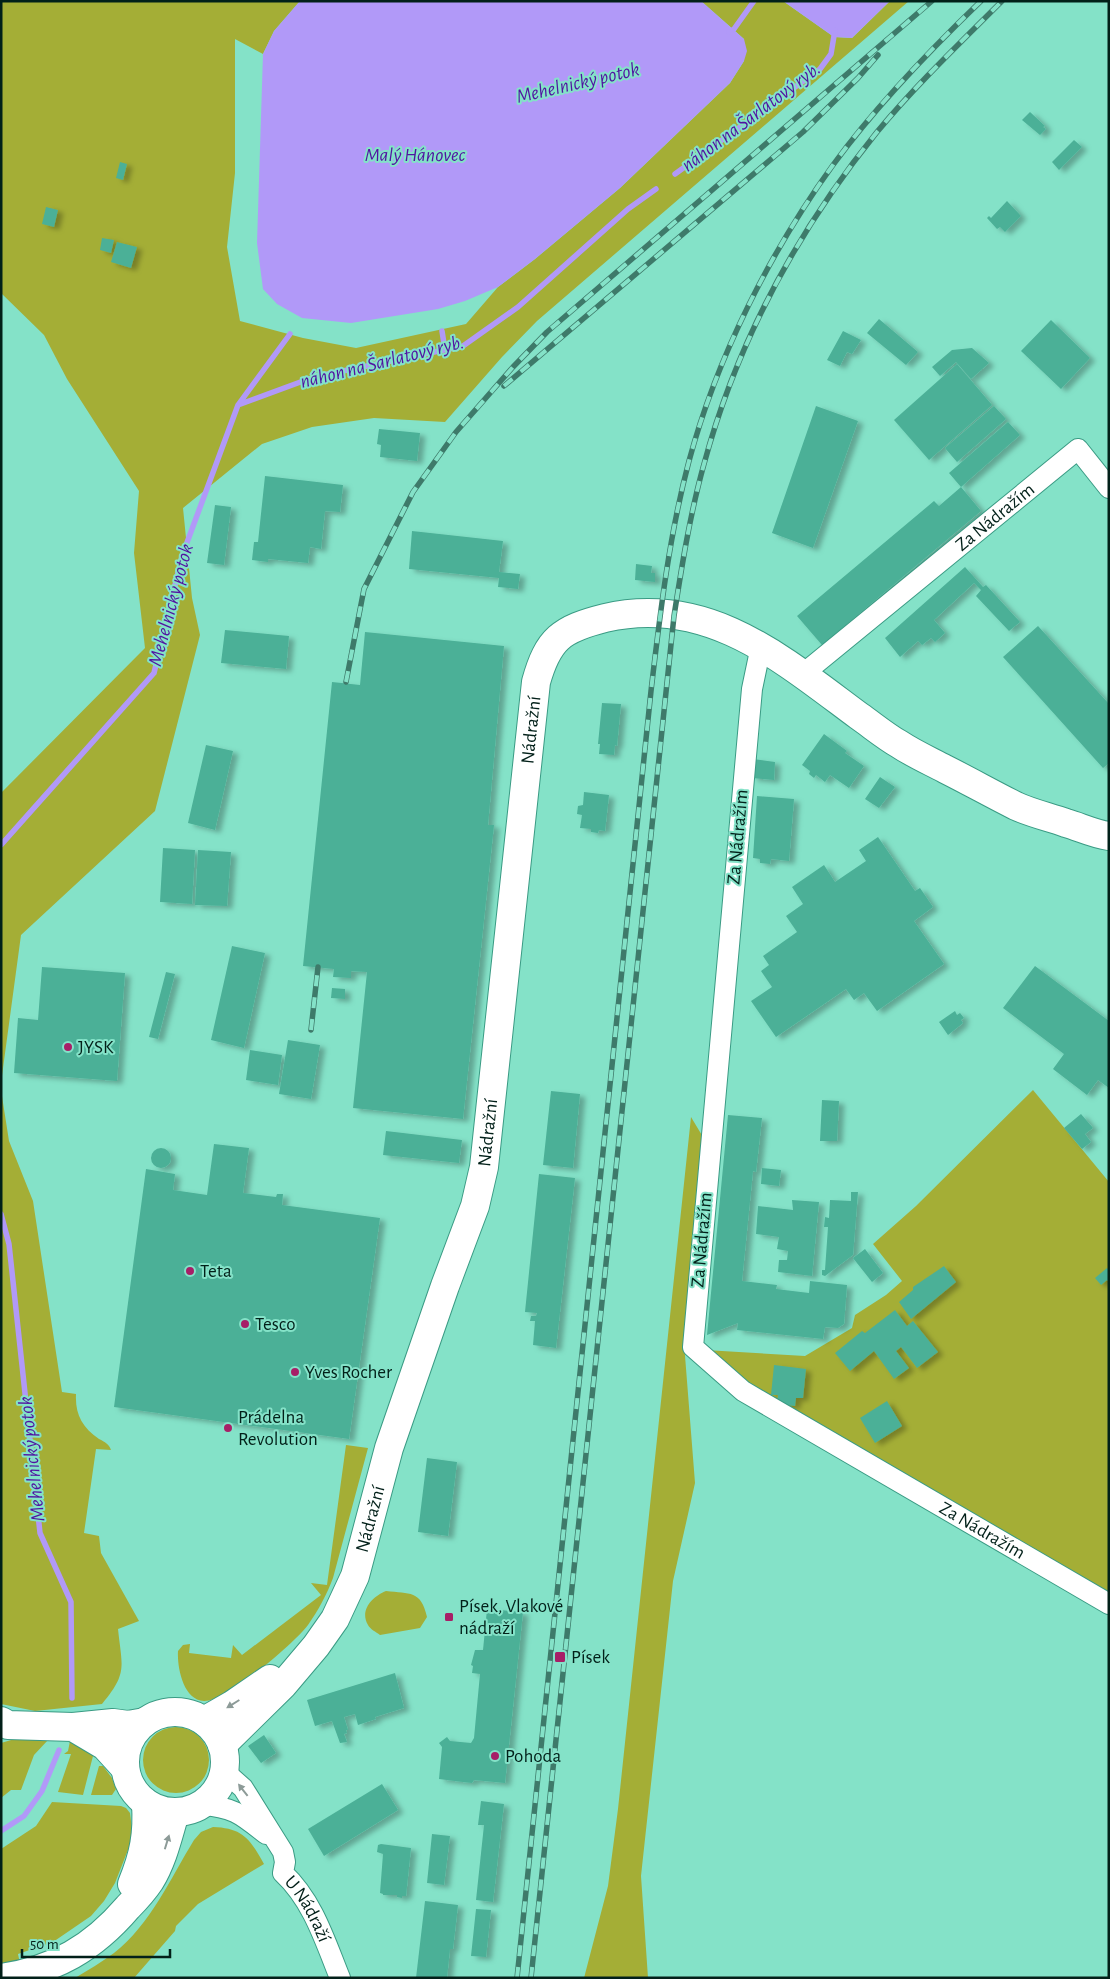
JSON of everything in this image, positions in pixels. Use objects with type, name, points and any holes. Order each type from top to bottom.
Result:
[{"type":"main road","name":"Nádražní","points":[[222,1745],[283,1685],[316,1646],[334,1619],[355,1576],[390,1448],[445,1286],[475,1206],[484,1167],[536,682],[542,659],[558,637],[594,621],[622,614],[660,613],[715,625],[761,646]]},
{"type":"main road","points":[[761,646],[907,749],[1017,806],[1109,836]]},
{"type":"main road","name":"Nádražní","points":[[204,1721],[254,1691],[316,1646]]},
{"type":"main road","points":[[170,1712],[183,1713],[204,1721],[216,1733],[222,1745],[225,1758],[225,1772],[220,1785],[202,1805],[189,1811],[175,1813],[160,1810],[146,1803],[136,1794],[125,1768],[130,1741],[136,1731],[145,1722],[170,1712]]},
{"type":"main road","points":[[3,1724],[72,1726],[145,1722]]},
{"type":"main road","points":[[72,1726],[104,1746],[125,1768]]},
{"type":"main road","points":[[112,1926],[129,1892],[142,1859],[148,1826],[146,1803]]},
{"type":"main road","points":[[12,1976],[57,1963],[88,1946],[112,1926],[150,1881],[166,1845],[175,1813]]},
{"type":"street","name":"Za Nádražím","points":[[802,674],[1078,449],[1109,488]]},
{"type":"street","name":"Za Nádražím","points":[[761,646],[752,689],[693,1347],[743,1390],[1109,1604]]},
{"type":"street","name":"U Nádraží","points":[[225,1772],[243,1788],[283,1852],[285,1862],[284,1873],[297,1885],[308,1902],[340,1978]]},
{"type":"street","points":[[202,1805],[221,1806],[232,1809],[276,1842]]},
{"type":"green space","points":[[1,1],[300,1],[274,31],[263,54],[235,39],[235,173],[227,247],[240,321],[303,338],[356,348],[466,324],[498,287],[535,259],[620,188],[730,83],[744,61],[744,39],[701,1],[783,1],[834,37],[852,38],[890,1],[909,1],[537,321],[502,357],[445,422],[374,418],[312,427],[262,444],[183,508],[192,598],[200,635],[155,811],[21,935],[1,1083],[1,793],[145,648],[134,553],[139,491],[67,379],[44,335],[1,293]]},
{"type":"green space","points":[[1,1090],[9,1141],[33,1201],[62,1392],[76,1394],[78,1414],[84,1425],[105,1442],[111,1450],[96,1449],[84,1533],[99,1536],[101,1553],[139,1621],[118,1629],[122,1661],[120,1677],[102,1704],[35,1711],[1,1704]]},
{"type":"green space","points":[[1033,1090],[1109,1182],[1109,1597],[786,1417],[705,1350],[805,1356],[852,1328],[855,1315],[886,1295],[902,1281],[873,1244],[916,1206]]},
{"type":"green space","points":[[691,1117],[703,1137],[684,1343],[695,1483],[673,1581],[641,1876],[648,1978],[584,1978],[608,1886],[618,1809]]},
{"type":"green space","points":[[346,1445],[368,1448],[333,1578],[319,1608],[300,1634],[259,1670],[214,1699],[204,1701],[197,1699],[186,1689],[180,1674],[178,1651],[183,1645],[190,1644],[189,1653],[231,1658],[233,1645],[242,1655],[321,1595],[311,1583],[327,1585]]},
{"type":"green space","points":[[386,1591],[408,1593],[418,1598],[427,1617],[420,1628],[380,1635],[370,1628],[366,1619],[366,1609],[376,1596]]},
{"type":"green space","points":[[176,1727],[188,1730],[199,1737],[206,1748],[209,1760],[206,1772],[199,1783],[188,1790],[176,1793],[164,1790],[153,1783],[146,1772],[143,1760],[146,1748],[153,1737],[164,1730]]},
{"type":"green space","points":[[18,1738],[48,1740],[34,1755],[21,1790],[11,1790],[1,1798],[1,1743]]},
{"type":"green space","points":[[70,1741],[96,1750],[83,1795],[58,1792],[71,1754],[64,1754],[68,1751]]},
{"type":"green space","points":[[99,1766],[103,1766],[112,1778],[116,1789],[112,1795],[91,1795]]},
{"type":"green space","points":[[52,1802],[121,1806],[126,1808],[130,1813],[133,1837],[115,1883],[104,1901],[91,1916],[53,1942],[18,1954],[23,1978],[1,1978],[1,1849],[36,1826]]},
{"type":"green space","points":[[213,1827],[239,1833],[250,1842],[264,1864],[198,1904],[176,1926],[175,1931],[134,1978],[75,1978],[114,1953],[139,1929],[159,1900],[194,1840],[201,1832]]},
{"type":"water","name":"Malý Hánovec","points":[[300,1],[701,1],[744,39],[747,51],[744,61],[730,83],[620,188],[535,259],[498,287],[465,301],[438,309],[351,323],[302,318],[277,304],[263,289],[257,243],[263,54],[274,31]]},
{"type":"water","points":[[783,1],[890,1],[852,38],[834,37]]},
{"type":"building","points":[[1030,112],[1045,126],[1043,127],[1046,129],[1040,135],[1022,120]]},
{"type":"building","points":[[1074,140],[1082,147],[1059,170],[1052,162]]},
{"type":"building","points":[[120,162],[127,164],[123,180],[116,178]]},
{"type":"building","points":[[1007,201],[1021,216],[1005,232],[1000,227],[997,229],[987,218],[989,216],[991,218]]},
{"type":"building","points":[[46,207],[58,210],[54,227],[42,224]]},
{"type":"building","points":[[102,238],[114,240],[111,253],[100,250]]},
{"type":"building","points":[[117,242],[137,247],[131,268],[111,262]]},
{"type":"building","points":[[879,319],[918,352],[906,365],[867,333]]},
{"type":"building","points":[[1051,320],[1090,358],[1061,389],[1021,351]]},
{"type":"building","points":[[843,331],[861,340],[852,354],[847,352],[840,366],[827,360]]},
{"type":"building","points":[[972,348],[989,363],[971,379],[956,362],[940,376],[932,367],[952,350]]},
{"type":"building","points":[[957,364],[992,405],[929,460],[894,420]]},
{"type":"building","points":[[816,406],[858,421],[813,548],[772,533]]},
{"type":"building","points":[[994,406],[1006,419],[957,462],[945,448]]},
{"type":"building","points":[[1008,422],[1020,435],[961,487],[949,473]]},
{"type":"building","points":[[379,429],[420,433],[417,461],[380,457],[381,445],[377,444]]},
{"type":"building","points":[[265,476],[343,485],[340,512],[325,511],[321,549],[310,547],[308,563],[268,559],[268,562],[252,560],[254,542],[258,542]]},
{"type":"building","points":[[961,487],[981,511],[822,645],[797,616],[934,501],[939,506]]},
{"type":"building","points":[[215,505],[231,507],[224,565],[207,563]]},
{"type":"building","points":[[412,531],[503,541],[499,572],[520,574],[518,589],[498,587],[499,578],[409,569]]},
{"type":"building","points":[[636,564],[652,566],[651,573],[655,573],[655,582],[635,580]]},
{"type":"building","points":[[965,567],[983,587],[986,585],[1020,622],[1009,631],[976,596],[981,590],[974,583],[934,620],[945,633],[935,642],[931,638],[922,645],[918,641],[900,657],[885,638]]},
{"type":"building","points":[[1038,626],[1109,704],[1109,763],[1103,768],[1003,657]]},
{"type":"building","points":[[225,630],[289,636],[286,669],[221,663]]},
{"type":"building","points":[[365,632],[504,646],[488,825],[494,825],[463,1119],[353,1108],[367,972],[351,971],[351,978],[333,977],[334,969],[303,966],[332,682],[360,685]]},
{"type":"building","points":[[602,703],[621,704],[617,746],[615,745],[614,755],[599,754],[600,744],[598,744]]},
{"type":"building","points":[[824,734],[847,751],[845,753],[864,766],[849,788],[830,775],[825,782],[816,775],[814,778],[809,774],[810,771],[802,765]]},
{"type":"building","points":[[206,745],[233,751],[215,830],[188,823]]},
{"type":"building","points":[[753,759],[775,762],[774,780],[752,778]]},
{"type":"building","points":[[880,777],[895,787],[879,808],[865,799]]},
{"type":"building","points":[[584,792],[609,795],[605,831],[599,830],[598,833],[591,832],[591,829],[580,828],[582,815],[577,814],[578,806],[583,805]]},
{"type":"building","points":[[757,796],[794,799],[789,861],[771,859],[770,864],[760,863],[760,859],[753,858]]},
{"type":"building","points":[[878,837],[915,891],[920,888],[933,907],[914,921],[944,964],[877,1011],[864,993],[854,1000],[846,989],[776,1037],[751,1001],[772,987],[761,971],[769,965],[763,956],[797,932],[786,916],[803,904],[792,887],[824,865],[835,882],[866,861],[859,850]]},
{"type":"building","points":[[163,848],[195,850],[192,904],[160,902]]},
{"type":"building","points":[[198,850],[231,852],[227,906],[195,905]]},
{"type":"building","points":[[232,946],[265,953],[244,1048],[211,1040]]},
{"type":"building","points":[[1035,966],[1109,1021],[1109,1088],[1098,1080],[1087,1095],[1053,1069],[1064,1054],[1003,1008]]},
{"type":"building","name":"JYSK","points":[[42,967],[125,973],[117,1081],[14,1073],[18,1018],[38,1020]]},
{"type":"building","points":[[166,972],[175,974],[158,1039],[149,1037]]},
{"type":"building","points":[[332,988],[345,989],[345,999],[331,998]]},
{"type":"building","points":[[955,1011],[957,1015],[960,1013],[964,1018],[961,1020],[963,1023],[948,1035],[939,1022]]},
{"type":"building","points":[[288,1040],[320,1045],[311,1099],[279,1094]]},
{"type":"building","points":[[250,1050],[282,1055],[278,1085],[246,1080]]},
{"type":"building","points":[[551,1091],[580,1094],[573,1168],[543,1165]]},
{"type":"building","points":[[822,1100],[839,1101],[837,1141],[820,1141]]},
{"type":"building","points":[[1081,1114],[1093,1128],[1085,1134],[1091,1142],[1082,1149],[1064,1128]]},
{"type":"building","points":[[728,1115],[762,1118],[756,1172],[753,1171],[742,1281],[777,1285],[776,1289],[809,1293],[810,1281],[847,1285],[844,1324],[838,1328],[825,1327],[823,1339],[737,1330],[738,1323],[707,1335]]},
{"type":"building","points":[[386,1131],[462,1140],[459,1163],[383,1155]]},
{"type":"building","name":"Tesco","points":[[214,1144],[249,1148],[243,1193],[276,1197],[277,1194],[283,1194],[282,1205],[380,1218],[349,1439],[114,1407],[146,1169],[175,1174],[173,1190],[207,1195]]},
{"type":"building","points":[[161,1148],[168,1151],[171,1158],[168,1165],[161,1168],[154,1165],[151,1158],[154,1151]]},
{"type":"building","points":[[762,1168],[781,1170],[779,1186],[761,1184]]},
{"type":"building","points":[[539,1174],[575,1178],[556,1348],[533,1345],[535,1321],[530,1321],[531,1316],[536,1316],[537,1313],[525,1312]]},
{"type":"building","points":[[851,1192],[858,1192],[853,1255],[825,1276],[822,1275],[822,1270],[825,1270],[828,1227],[824,1227],[825,1217],[829,1218],[830,1200],[851,1201]]},
{"type":"building","points":[[792,1200],[819,1202],[812,1276],[778,1272],[779,1260],[787,1260],[788,1251],[777,1249],[779,1237],[756,1234],[758,1206],[793,1210]]},
{"type":"building","points":[[865,1249],[883,1273],[872,1282],[853,1258]]},
{"type":"building","points":[[944,1266],[956,1282],[911,1319],[899,1302],[913,1290],[913,1287]]},
{"type":"building","points":[[1107,1268],[1109,1270],[1109,1282],[1107,1280],[1101,1285],[1095,1278]]},
{"type":"building","points":[[895,1310],[907,1326],[913,1321],[938,1352],[917,1368],[901,1347],[896,1351],[909,1368],[894,1379],[874,1351],[850,1371],[835,1353],[862,1331],[865,1333]]},
{"type":"building","points":[[774,1365],[806,1369],[803,1398],[796,1398],[795,1406],[777,1404],[778,1395],[771,1395]]},
{"type":"building","points":[[887,1401],[902,1426],[875,1443],[860,1418]]},
{"type":"building","points":[[427,1458],[457,1462],[448,1536],[418,1532]]},
{"type":"building","points":[[487,1609],[523,1612],[505,1783],[474,1780],[472,1783],[439,1779],[442,1747],[439,1743],[447,1737],[450,1741],[471,1743],[474,1738],[480,1674],[472,1673],[473,1666],[471,1665],[475,1650],[483,1650]]},
{"type":"building","points":[[395,1673],[404,1708],[375,1717],[376,1719],[358,1725],[355,1714],[344,1717],[348,1730],[344,1734],[347,1742],[340,1743],[332,1721],[315,1726],[307,1700]]},
{"type":"building","points":[[264,1735],[276,1753],[261,1763],[248,1746]]},
{"type":"building","points":[[382,1784],[398,1810],[324,1856],[308,1829]]},
{"type":"building","points":[[481,1801],[504,1804],[493,1902],[476,1900],[484,1825],[478,1825]]},
{"type":"building","points":[[432,1834],[450,1836],[444,1885],[427,1883]]},
{"type":"building","points":[[378,1845],[411,1848],[406,1896],[402,1896],[402,1898],[397,1897],[397,1895],[383,1895],[380,1893],[383,1854],[377,1852]]},
{"type":"building","points":[[425,1901],[458,1905],[453,1949],[450,1949],[447,1978],[416,1978]]},
{"type":"building","points":[[476,1909],[491,1910],[486,1957],[471,1956]]},
{"type":"waterway","name":"Mehelnický potok","points":[[729,32],[734,29],[754,1]]},
{"type":"waterway","name":"náhon na Šarlatový ryb.","points":[[675,174],[820,69],[831,54],[835,30]]},
{"type":"waterway","name":"náhon na Šarlatový ryb.","points":[[238,405],[314,377],[463,346],[518,307],[628,209],[656,189]]},
{"type":"waterway","points":[[442,331],[445,350]]},
{"type":"waterway","name":"Mehelnický potok","points":[[1,845],[154,673],[182,556],[238,405],[290,334]]},
{"type":"waterway","name":"Mehelnický potok","points":[[1,1214],[9,1244],[40,1533],[71,1602],[72,1698]]},
{"type":"waterway","name":"Mehelnický potok","points":[[1,1831],[24,1816],[42,1791],[59,1750]]},
{"type":"railway","points":[[346,682],[364,589],[413,492],[456,432],[513,367],[547,332],[932,1]]},
{"type":"railway","points":[[517,1978],[651,691],[666,575],[682,489],[714,383],[748,307],[788,233],[833,165],[867,122],[922,60],[981,1]]},
{"type":"railway","points":[[531,1978],[674,616],[699,483],[718,419],[752,331],[773,289],[821,208],[877,132],[938,65],[1002,1]]},
{"type":"railway","points":[[504,386],[803,132],[858,78],[878,55]]},
{"type":"railway","points":[[311,1030],[318,967]]},
{"type":"place","name":"JYSK","points":[[68,1047]]},
{"type":"place","name":"Teta","points":[[190,1271]]},
{"type":"place","name":"Tesco","points":[[245,1324]]},
{"type":"place","name":"Yves Rocher","points":[[295,1372]]},
{"type":"place","name":"Prádelna Revolution","points":[[228,1428]]},
{"type":"place","name":"Písek, Vlakové nádraží","points":[[449,1617]]},
{"type":"place","name":"Písek","points":[[560,1657]]},
{"type":"place","name":"Pohoda","points":[[495,1756]]}]
